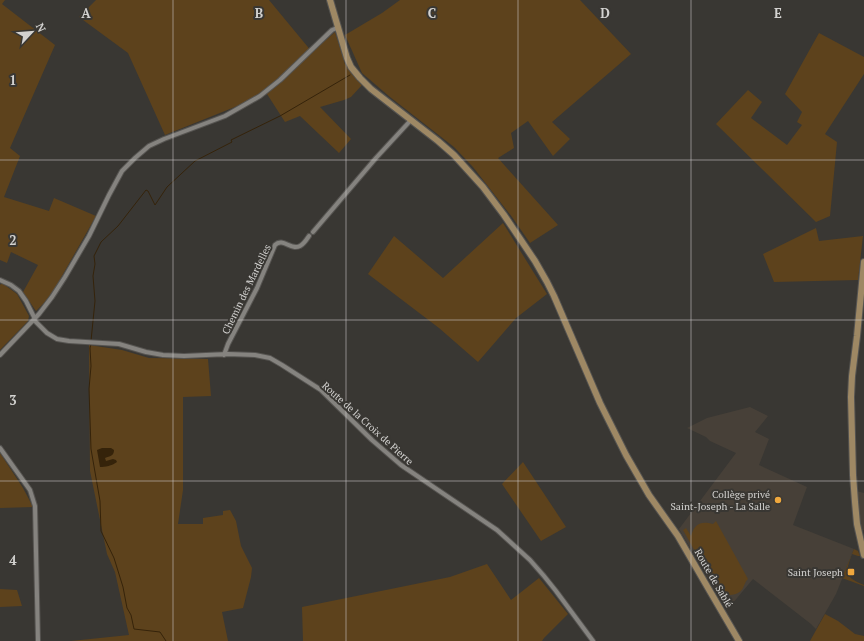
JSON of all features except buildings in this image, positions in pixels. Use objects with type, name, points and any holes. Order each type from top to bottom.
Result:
[{"type":"main road","name":"Route de Sablé","points":[[330,0],[347,58],[360,78],[371,89],[442,144],[464,165],[494,201],[535,262],[554,296],[600,403],[626,455],[649,495],[672,526],[739,641]]},
{"type":"main road","points":[[864,262],[851,397],[854,502],[864,555]]},
{"type":"street","points":[[0,355],[34,319],[52,297],[89,236],[122,171],[135,158],[148,146],[226,116],[260,96],[280,80],[332,30],[337,28]]},
{"type":"street","points":[[313,232],[376,158],[411,120]]},
{"type":"street","name":"Chemin des Mardelles","points":[[224,355],[228,344],[257,288],[275,244],[280,242],[295,248],[302,245],[309,236]]},
{"type":"street","name":"Route de la Croix de Pierre","points":[[0,280],[19,291],[26,301],[35,321],[47,333],[57,339],[69,342],[119,344],[146,352],[163,355],[255,355],[270,358],[282,365],[321,390],[372,440],[401,465],[480,518],[513,544],[544,576],[593,641]]},
{"type":"street","points":[[0,448],[30,490],[35,506],[38,641]]},
{"type":"shaded area","points":[[0,0],[5,0],[2,4],[55,45],[10,148],[20,156],[4,197],[49,211],[54,198],[96,216],[54,290],[36,311],[23,292],[38,265],[11,252],[7,263],[0,260]]},
{"type":"shaded area","points":[[96,0],[269,0],[312,52],[335,32],[345,64],[362,85],[351,97],[320,107],[351,139],[339,153],[300,116],[285,122],[267,94],[165,135],[128,53],[79,17]]},
{"type":"shaded area","points":[[400,0],[580,0],[631,54],[552,122],[570,139],[553,156],[528,121],[511,133],[514,148],[498,158],[558,225],[530,243],[473,167],[454,147],[362,73],[345,35],[382,13]]},
{"type":"shaded area","points":[[819,33],[864,57],[864,74],[825,134],[837,142],[830,216],[816,222],[716,124],[748,90],[762,102],[751,118],[787,145],[802,125],[797,122],[802,112],[785,94]]},
{"type":"shaded area","points":[[503,223],[547,294],[516,318],[478,362],[439,328],[368,274],[394,236],[443,278]]},
{"type":"shaded area","points":[[816,228],[819,241],[863,236],[858,280],[774,282],[763,254]]},
{"type":"shaded area","points":[[2,283],[17,294],[29,316],[28,321],[0,350],[0,285]]},
{"type":"shaded area","points":[[89,345],[122,350],[149,358],[208,359],[211,396],[183,397],[183,490],[178,524],[203,524],[203,518],[223,515],[223,511],[230,510],[236,521],[241,546],[252,568],[243,608],[222,612],[228,641],[71,641],[129,635],[115,572],[107,554],[90,471]]},
{"type":"shaded area","points":[[750,407],[768,416],[755,432],[769,439],[759,465],[807,487],[793,525],[854,549],[836,594],[816,629],[753,579],[727,610],[679,529],[736,453],[687,428],[707,418]]},
{"type":"shaded area","points":[[102,448],[111,448],[114,450],[112,455],[105,458],[106,461],[113,459],[117,462],[108,466],[100,467],[97,450]]},
{"type":"shaded area","points":[[0,453],[23,488],[33,507],[0,508]]},
{"type":"shaded area","points":[[523,462],[566,527],[541,541],[502,484]]},
{"type":"shaded area","points":[[856,491],[864,493],[864,530],[861,530],[857,511]]},
{"type":"shaded area","points":[[716,521],[748,579],[743,588],[737,594],[723,594],[729,604],[726,607],[683,530],[686,528],[691,536],[694,528],[699,524],[713,524]]},
{"type":"shaded area","points":[[854,549],[858,551],[860,556],[852,554],[847,570],[848,574],[864,586],[842,578]]},
{"type":"shaded area","points":[[487,564],[511,600],[539,578],[568,614],[542,641],[303,641],[302,607],[450,577]]},
{"type":"shaded area","points":[[0,589],[17,590],[22,606],[0,607]]},
{"type":"shaded area","points":[[825,614],[838,621],[855,634],[864,636],[864,641],[810,641]]},
{"type":"waterway","points":[[91,341],[95,301],[93,276],[95,264],[94,256],[101,242],[118,226],[146,190],[148,191],[155,205],[167,187],[195,161],[232,142],[231,140],[280,116],[350,75]]},
{"type":"waterway","points":[[91,344],[89,389],[91,449],[100,501],[101,531],[114,558],[134,629],[160,632],[166,641]]},
{"type":"place","name":"Collège privé Saint-Joseph - La Salle","points":[[778,500]]},
{"type":"place","name":"Saint Joseph","points":[[851,572]]}]
